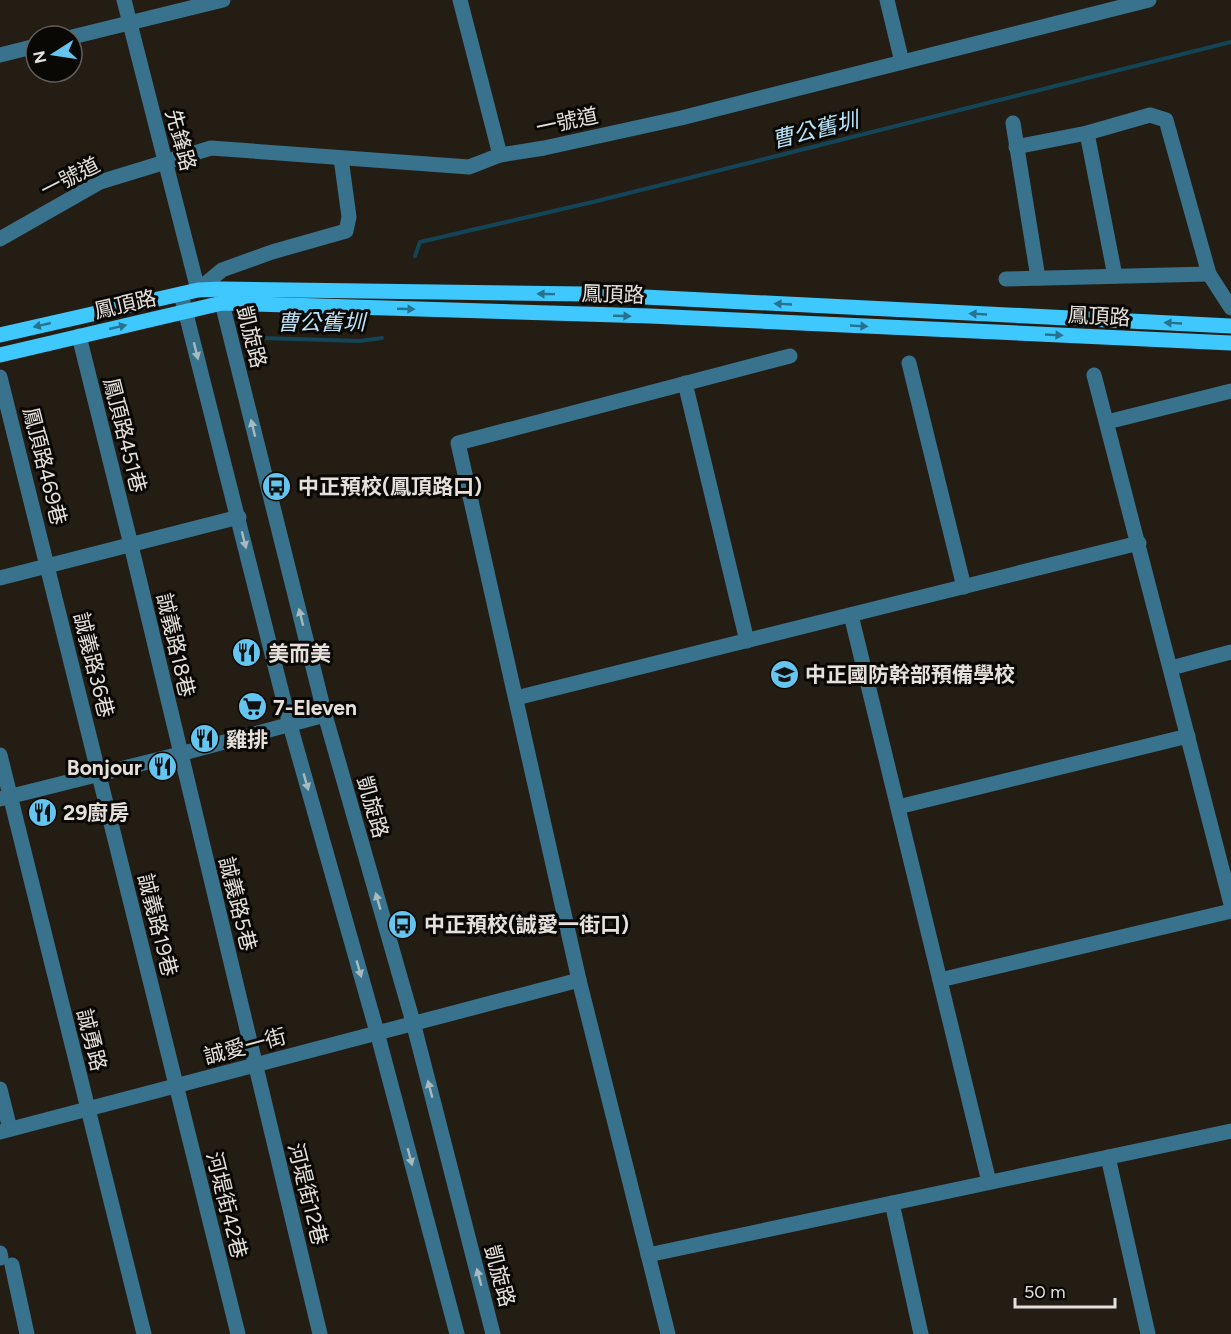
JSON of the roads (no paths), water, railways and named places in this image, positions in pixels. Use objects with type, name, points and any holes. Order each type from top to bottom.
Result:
[{"type":"main road","name":"鳳頂路","points":[[0,335],[198,290],[222,296],[1231,343]]},
{"type":"main road","name":"鳳頂路","points":[[0,355],[186,311],[222,296],[584,294],[1231,326]]},
{"type":"street","name":"先鋒路","points":[[124,0],[198,290]]},
{"type":"street","points":[[84,34],[223,0]]},
{"type":"street","points":[[460,0],[500,155]]},
{"type":"street","points":[[887,0],[902,62]]},
{"type":"street","name":"一號道","points":[[0,239],[100,182],[211,148],[469,167],[500,155],[681,118],[902,62],[1116,4],[1149,0]]},
{"type":"street","points":[[0,55],[24,49]]},
{"type":"street","points":[[1016,147],[1087,133],[1150,115],[1166,120],[1209,274],[1231,308]]},
{"type":"street","points":[[1012,123],[1038,278]]},
{"type":"street","points":[[1087,133],[1115,276]]},
{"type":"street","points":[[198,290],[222,270],[272,252],[346,231],[349,217],[340,158]]},
{"type":"street","points":[[1006,279],[1209,274]]},
{"type":"street","points":[[181,294],[290,725],[377,1032],[457,1334]]},
{"type":"street","name":"凱旋路","points":[[222,296],[325,715],[412,1022],[494,1334]]},
{"type":"street","name":"鳳頂路451巷","points":[[79,336],[131,545]]},
{"type":"street","points":[[668,1334],[579,980],[458,442],[790,356]]},
{"type":"street","points":[[909,363],[964,587]]},
{"type":"street","points":[[1094,375],[1188,736],[1227,869],[1231,904]]},
{"type":"street","name":"鳳頂路469巷","points":[[0,377],[48,566]]},
{"type":"street","points":[[685,383],[747,641]]},
{"type":"street","points":[[1107,422],[1231,391]]},
{"type":"street","points":[[0,578],[239,517]]},
{"type":"street","points":[[516,698],[1139,543]]},
{"type":"street","name":"誠義路18巷","points":[[131,545],[180,754]]},
{"type":"street","name":"誠義路36巷","points":[[48,566],[99,774]]},
{"type":"street","points":[[851,615],[989,1182]]},
{"type":"street","points":[[1171,668],[1231,652]]},
{"type":"street","points":[[5,797],[325,715]]},
{"type":"street","points":[[898,807],[1188,736]]},
{"type":"street","name":"誠義路5巷","points":[[180,754],[255,1065]]},
{"type":"street","name":"誠勇路","points":[[0,755],[5,797],[88,1110],[144,1334]]},
{"type":"street","name":"誠義路19巷","points":[[99,774],[176,1086]]},
{"type":"street","points":[[940,981],[1231,911]]},
{"type":"street","name":"誠愛一街","points":[[5,1131],[412,1022],[579,980]]},
{"type":"street","name":"河堤街12巷","points":[[255,1065],[320,1334]]},
{"type":"street","name":"河堤街42巷","points":[[176,1086],[238,1334]]},
{"type":"street","points":[[0,1089],[5,1131]]},
{"type":"street","points":[[648,1255],[1231,1131]]},
{"type":"street","points":[[1108,1157],[1148,1334]]},
{"type":"street","points":[[891,1203],[921,1334]]},
{"type":"street","points":[[4,1259],[27,1334]]},
{"type":"waterway","name":"曹公舊圳","points":[[415,256],[420,242],[597,201],[1231,42]]},
{"type":"waterway","name":"曹公舊圳","points":[[260,338],[359,341],[382,338]]},
{"type":"place","name":"中正預校(鳳頂路口)","points":[[277,486]]},
{"type":"place","name":"美而美","points":[[247,653]]},
{"type":"place","name":"中正國防幹部預備學校","points":[[784,674]]},
{"type":"place","name":"7-Eleven","points":[[252,707]]},
{"type":"place","name":"雞排","points":[[205,739]]},
{"type":"place","name":"Bonjour","points":[[163,767]]},
{"type":"place","name":"29廚房","points":[[42,812]]},
{"type":"place","name":"中正預校(誠愛一街口)","points":[[403,924]]}]
